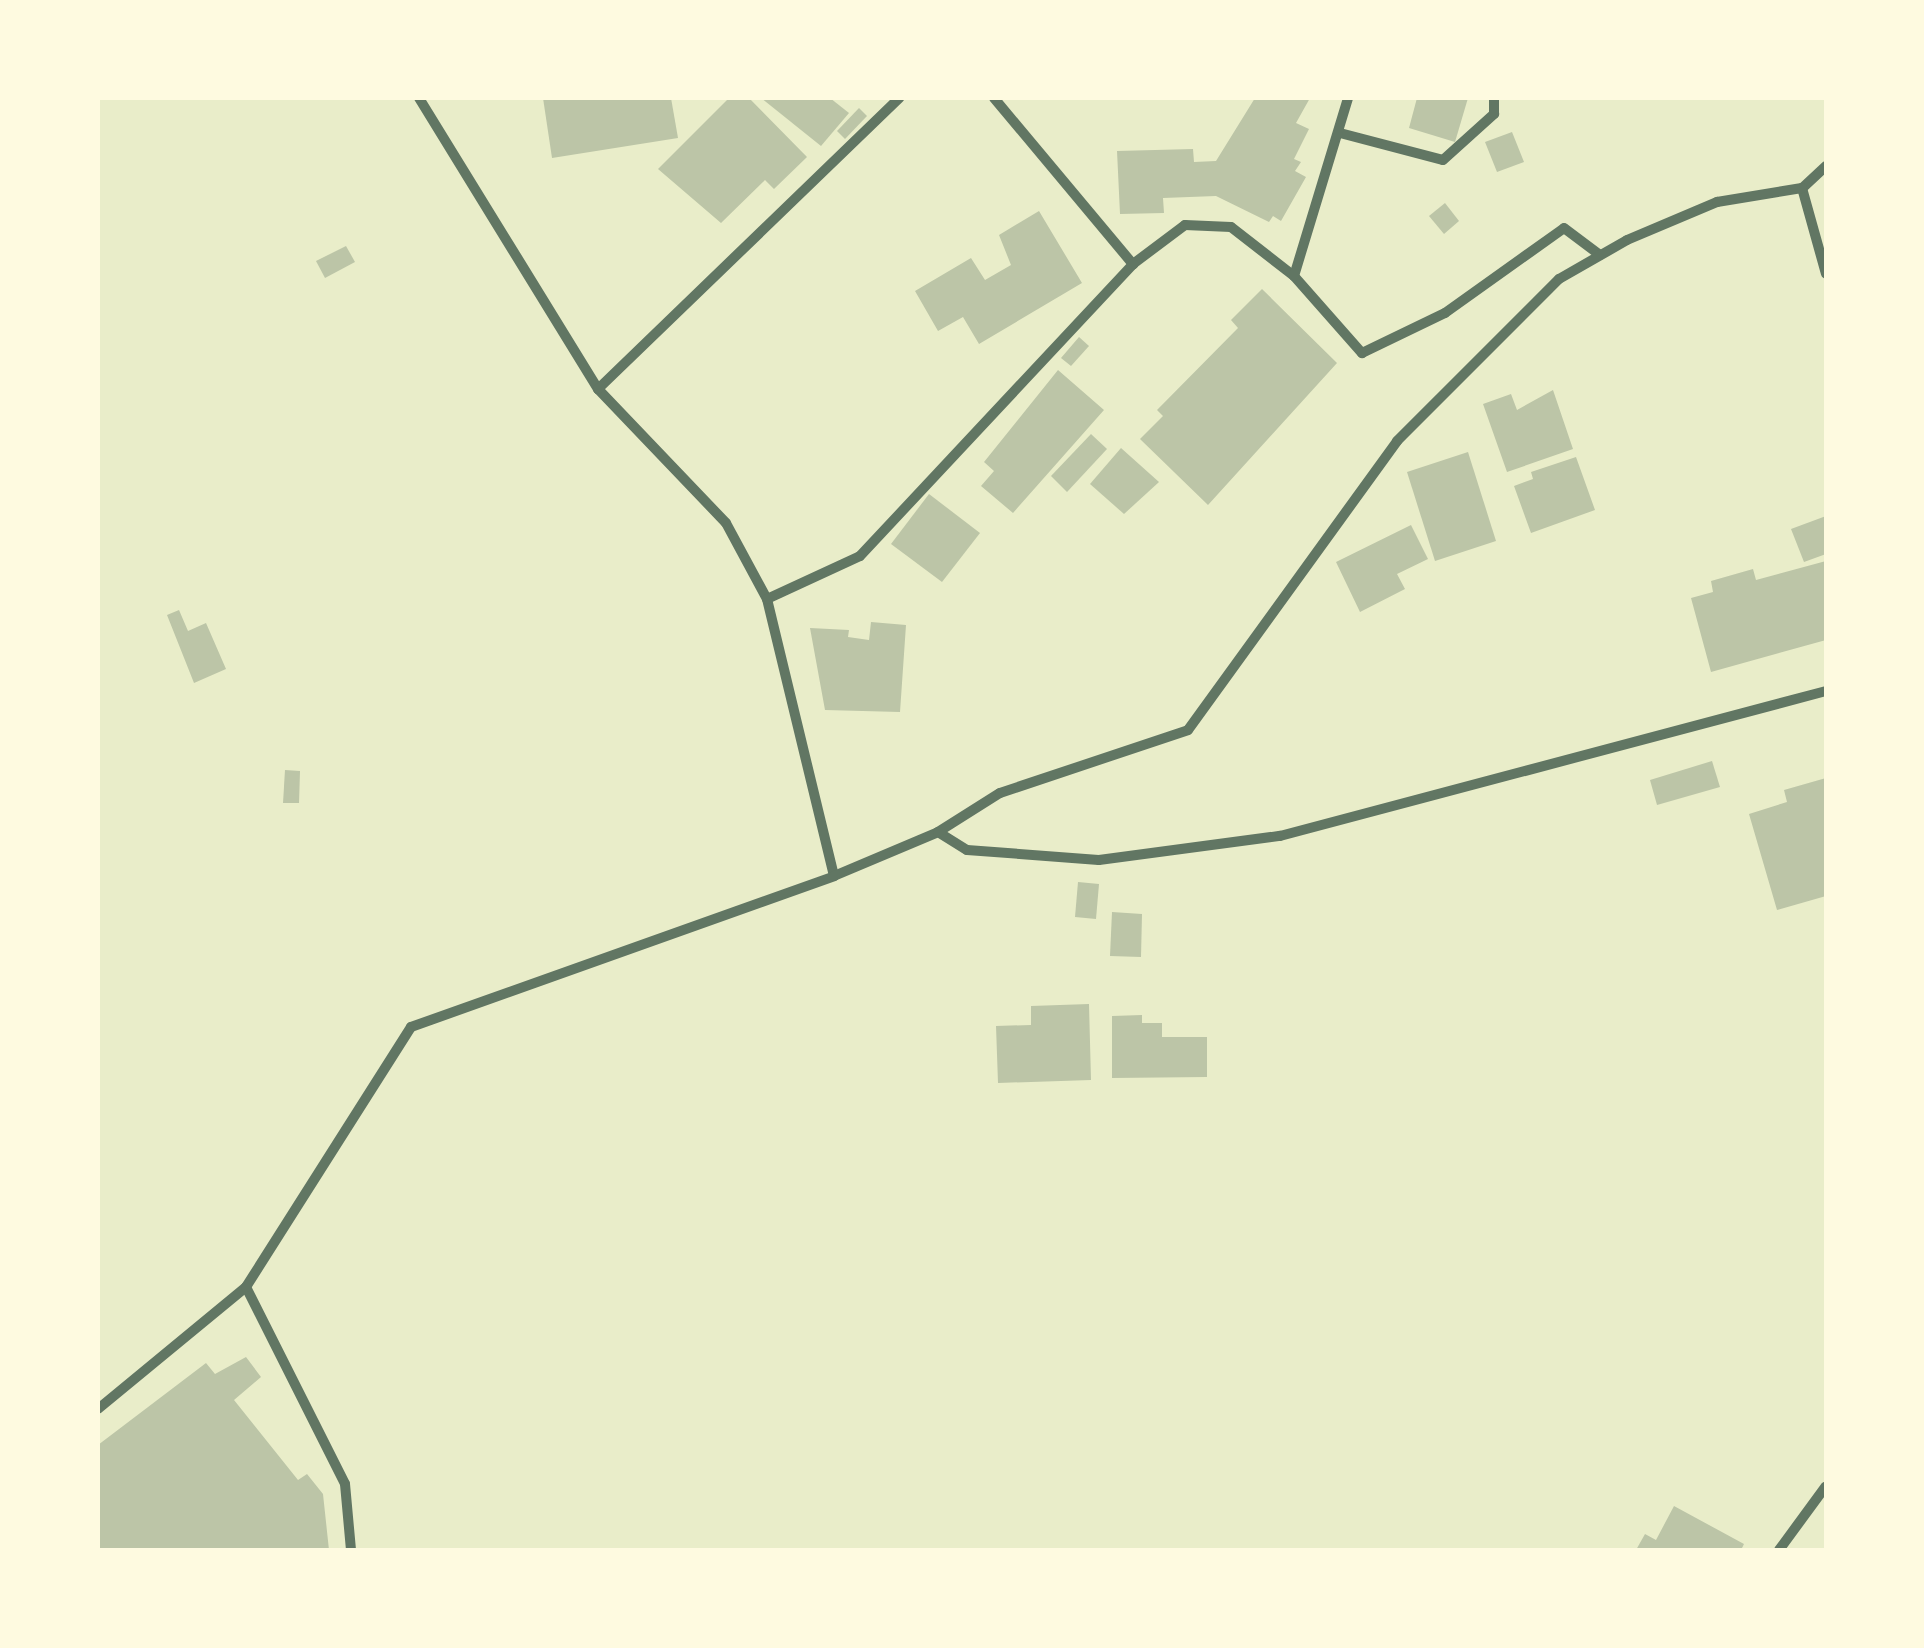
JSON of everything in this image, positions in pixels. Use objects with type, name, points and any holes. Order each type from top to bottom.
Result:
[{"type":"street","points":[[420,98],[598,389],[726,523],[767,599],[834,876]]},
{"type":"street","points":[[598,389],[899,98]]},
{"type":"street","points":[[994,98],[1133,264]]},
{"type":"street","points":[[1294,276],[1348,98]]},
{"type":"street","points":[[1340,133],[1443,160],[1494,114],[1494,98]]},
{"type":"street","points":[[98,1409],[246,1288],[411,1027],[834,876],[938,832],[1000,793],[1188,730],[1397,441],[1559,279],[1600,255],[1717,202],[1802,188],[1826,166]]},
{"type":"street","points":[[1802,188],[1826,274]]},
{"type":"street","points":[[767,599],[860,556],[1133,264],[1185,225],[1231,227],[1294,276],[1362,354],[1445,313],[1564,228],[1600,255]]},
{"type":"street","points":[[938,832],[967,850],[1100,860],[1280,836],[1826,690]]},
{"type":"street","points":[[246,1288],[345,1484],[351,1550]]},
{"type":"street","points":[[1779,1550],[1826,1486]]},
{"type":"building","points":[[543,98],[671,98],[678,138],[552,158]]},
{"type":"building","points":[[729,98],[749,98],[807,157],[774,189],[765,180],[721,223],[658,169]]},
{"type":"building","points":[[761,98],[830,98],[849,113],[821,146]]},
{"type":"building","points":[[1255,98],[1310,98],[1296,123],[1309,129],[1294,159],[1301,162],[1295,171],[1306,177],[1281,221],[1273,216],[1269,222],[1216,196],[1163,198],[1164,213],[1120,214],[1117,151],[1193,149],[1194,162],[1216,161]]},
{"type":"building","points":[[1417,98],[1468,98],[1455,142],[1409,128]]},
{"type":"building","points":[[859,108],[867,116],[845,139],[837,131]]},
{"type":"building","points":[[1512,132],[1524,162],[1497,172],[1485,142]]},
{"type":"building","points":[[1445,203],[1459,221],[1444,234],[1429,216]]},
{"type":"building","points":[[1039,211],[1082,283],[979,344],[963,317],[938,331],[915,291],[971,258],[985,280],[1011,265],[999,235]]},
{"type":"building","points":[[346,246],[355,262],[325,278],[316,261]]},
{"type":"building","points":[[1262,289],[1337,363],[1208,505],[1140,439],[1163,416],[1157,410],[1238,328],[1231,320]]},
{"type":"building","points":[[1079,337],[1089,346],[1071,366],[1061,358]]},
{"type":"building","points":[[1058,370],[1104,410],[1013,513],[981,486],[994,471],[984,462]]},
{"type":"building","points":[[1553,390],[1573,449],[1507,472],[1483,404],[1511,394],[1517,410]]},
{"type":"building","points":[[1091,434],[1107,449],[1067,492],[1051,476]]},
{"type":"building","points":[[1121,448],[1159,482],[1124,514],[1090,484]]},
{"type":"building","points":[[1468,452],[1496,541],[1435,561],[1407,472]]},
{"type":"building","points":[[1576,457],[1595,510],[1531,533],[1514,486],[1533,479],[1531,472]]},
{"type":"building","points":[[929,494],[980,533],[942,582],[891,544]]},
{"type":"building","points":[[1826,516],[1826,554],[1804,562],[1791,529]]},
{"type":"building","points":[[1411,525],[1428,559],[1397,574],[1405,589],[1360,612],[1336,562]]},
{"type":"building","points":[[1826,561],[1826,640],[1711,672],[1691,598],[1713,592],[1711,581],[1753,569],[1756,580]]},
{"type":"building","points":[[179,610],[188,631],[206,623],[226,669],[194,683],[167,615]]},
{"type":"building","points":[[871,622],[906,625],[900,712],[825,710],[810,628],[849,630],[848,637],[869,640]]},
{"type":"building","points":[[1712,761],[1720,787],[1657,805],[1650,780]]},
{"type":"building","points":[[285,770],[300,771],[299,803],[283,803]]},
{"type":"building","points":[[1826,778],[1826,896],[1777,910],[1749,814],[1787,802],[1784,790]]},
{"type":"building","points":[[1078,882],[1099,884],[1096,919],[1075,917]]},
{"type":"building","points":[[1112,912],[1142,914],[1141,957],[1110,956]]},
{"type":"building","points":[[1089,1004],[1091,1080],[998,1083],[996,1026],[1031,1025],[1031,1006]]},
{"type":"building","points":[[1142,1015],[1142,1023],[1162,1023],[1162,1037],[1207,1037],[1207,1077],[1112,1078],[1112,1016]]},
{"type":"building","points":[[246,1357],[261,1377],[234,1400],[298,1480],[307,1474],[323,1494],[329,1550],[98,1550],[98,1445],[206,1363],[215,1374]]},
{"type":"building","points":[[1674,1506],[1744,1544],[1741,1550],[1636,1550],[1645,1534],[1656,1540]]}]
